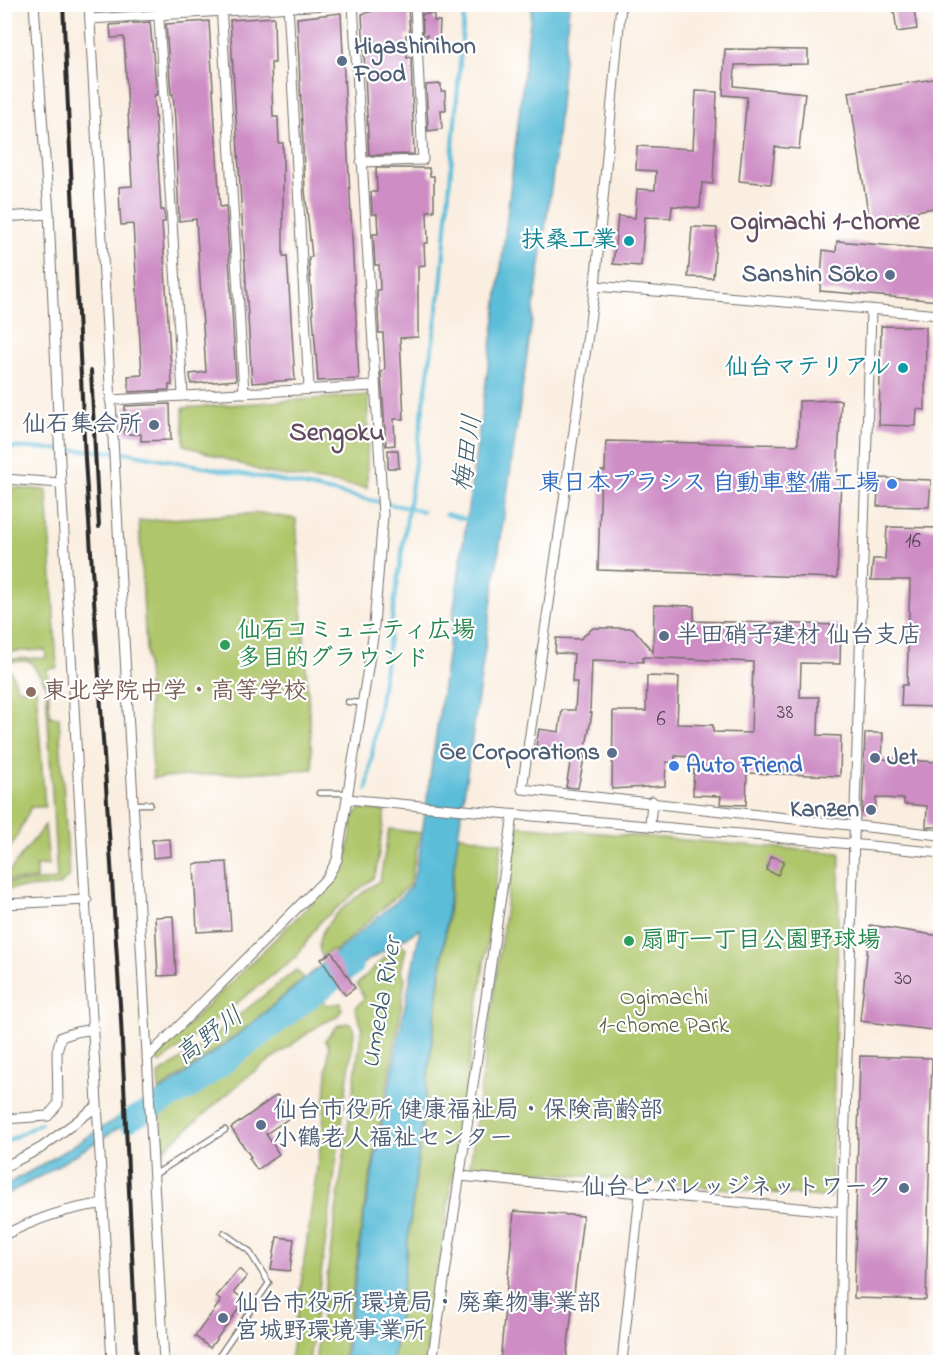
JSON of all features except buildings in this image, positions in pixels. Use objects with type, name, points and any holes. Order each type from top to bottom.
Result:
[{"type":"street","points":[[34,4],[50,214],[60,446],[94,1029],[101,1204],[112,1362]]},
{"type":"street","points":[[89,4],[164,1362]]},
{"type":"street","points":[[90,19],[158,9],[344,4]]},
{"type":"street","points":[[147,1058],[327,878],[337,860],[373,637],[383,516],[353,4]]},
{"type":"street","points":[[361,162],[423,160],[415,4]]},
{"type":"street","points":[[621,4],[595,286],[522,789],[652,801],[940,835]]},
{"type":"street","points":[[288,6],[309,389]]},
{"type":"street","points":[[221,8],[244,393]]},
{"type":"street","points":[[158,9],[183,394]]},
{"type":"street","points":[[4,217],[50,214]]},
{"type":"street","points":[[595,286],[940,315]]},
{"type":"street","points":[[840,1362],[842,1212],[871,311]]},
{"type":"street","points":[[110,400],[183,394],[374,386]]},
{"type":"street","points":[[4,479],[62,483]]},
{"type":"street","points":[[348,796],[399,804],[491,813],[650,825],[940,853]]},
{"type":"street","points":[[650,825],[652,801]]},
{"type":"street","points":[[432,1362],[513,815]]},
{"type":"street","points":[[4,904],[87,900]]},
{"type":"street","points":[[4,1119],[48,1116],[58,1104],[57,1051],[61,1038],[94,1029]]},
{"type":"street","points":[[4,1167],[40,1148],[96,1107]]},
{"type":"street","points":[[460,1176],[842,1212]]},
{"type":"street","points":[[622,1362],[640,1194]]},
{"type":"street","points":[[4,1235],[38,1218],[81,1206],[101,1204]]},
{"type":"lane","points":[[348,702],[363,703]]},
{"type":"lane","points":[[319,793],[348,796]]},
{"type":"lane","points":[[133,804],[150,804]]},
{"type":"lane","points":[[154,1175],[225,1130]]},
{"type":"lane","points":[[215,1362],[269,1283],[249,1251],[224,1233]]},
{"type":"green space","points":[[368,395],[367,488],[267,473],[184,445],[183,408]]},
{"type":"green space","points":[[5,487],[47,490],[57,668],[47,669],[50,717],[59,717],[69,876],[59,886],[5,889],[5,883],[57,880],[46,685],[30,661],[5,662],[5,659],[46,658],[45,650],[5,652]]},
{"type":"green space","name":"仙石コミュニティ広場 多目的グラウンド","points":[[260,513],[296,519],[313,769],[153,778],[139,521]]},
{"type":"green space","points":[[5,671],[11,671],[18,689],[36,688],[45,807],[31,807],[14,842],[5,853]]},
{"type":"green space","points":[[360,809],[385,811],[376,872],[373,878],[320,922],[297,956],[160,1063],[157,1062],[157,1055],[327,888],[347,856],[354,815]]},
{"type":"green space","points":[[45,825],[49,865],[36,866],[36,879],[5,881],[5,877]]},
{"type":"green space","name":"Ogimachi 1-chome Park","points":[[517,826],[840,853],[831,1198],[470,1166]]},
{"type":"green space","points":[[389,829],[420,833],[410,884],[334,952],[332,950],[322,956],[319,945],[328,923],[349,903],[380,880]]},
{"type":"green space","points":[[458,835],[502,843],[425,1362],[393,1362]]},
{"type":"green space","points":[[400,943],[406,948],[401,971],[405,978],[400,1017],[362,1221],[343,1362],[315,1362],[362,1027],[355,1009],[364,998],[357,984]]},
{"type":"green space","points":[[296,970],[304,978],[248,1026],[159,1091],[158,1075],[200,1046]]},
{"type":"green space","points":[[320,995],[327,1005],[341,1003],[342,1009],[337,1017],[321,1024],[248,1076],[162,1151],[161,1106],[191,1090]]},
{"type":"green space","points":[[352,1024],[354,1033],[309,1362],[290,1362],[323,1125],[329,1046],[325,1040],[337,1026]]},
{"type":"water","points":[[532,5],[569,5],[555,160],[450,892],[393,1362],[345,1362],[363,1221],[420,929],[296,1004],[195,1081],[41,1176],[5,1195],[5,1185],[168,1087],[249,1026],[398,900],[412,885],[419,855],[495,318]]},
{"type":"waterway","points":[[367,789],[441,287],[465,4]]},
{"type":"waterway","points":[[4,447],[124,452],[286,482],[422,511]]},
{"type":"waterway","points":[[446,514],[471,521]]},
{"type":"waterway","name":"高野川","points":[[128,1121],[191,1088],[352,966]]},
{"type":"waterway","points":[[4,1143],[41,1123]]},
{"type":"railway","points":[[63,4],[85,459],[121,1020],[137,1362]]},
{"type":"railway","points":[[91,371],[99,527]]},
{"type":"place","name":"Higashinihon Food","points":[[342,61]]},
{"type":"place","name":"扶桑工業","points":[[629,241]]},
{"type":"place","name":"Sanshin Sōko","points":[[890,275]]},
{"type":"place","name":"仙台マテリアル","points":[[903,368]]},
{"type":"place","name":"仙石集会所","points":[[154,425]]},
{"type":"place","name":"東日本プラシス 自動車整備工場","points":[[892,484]]},
{"type":"place","name":"半田硝子建材 仙台支店","points":[[664,636]]},
{"type":"place","name":"仙石コミュニティ広場 多目的グラウンド","points":[[225,645]]},
{"type":"place","name":"東北学院中学・高等学校","points":[[31,692]]},
{"type":"place","name":"Ōe Corporations","points":[[612,753]]},
{"type":"place","name":"Jet","points":[[875,758]]},
{"type":"place","name":"Auto Friend","points":[[674,766]]},
{"type":"place","name":"Kanzen","points":[[871,810]]},
{"type":"place","name":"扇町一丁目公園野球場","points":[[629,941]]},
{"type":"place","name":"仙台市役所 健康福祉局・保険高齢部 小鶴老人福祉センター","points":[[261,1125]]},
{"type":"place","name":"仙台ビバレッジネットワーク","points":[[904,1188]]},
{"type":"place","name":"仙台市役所 環境局・廃棄物事業部 宮城野環境事業所","points":[[223,1318]]},
{"type":"district","name":"Ogimachi 1-chome","points":[[825,223]]},
{"type":"district","name":"Sengoku","points":[[337,433]]},
{"type":"water label","name":"梅田川","points":[[469,453]]},
{"type":"water label","name":"Umeda River","points":[[383,1003]]}]
